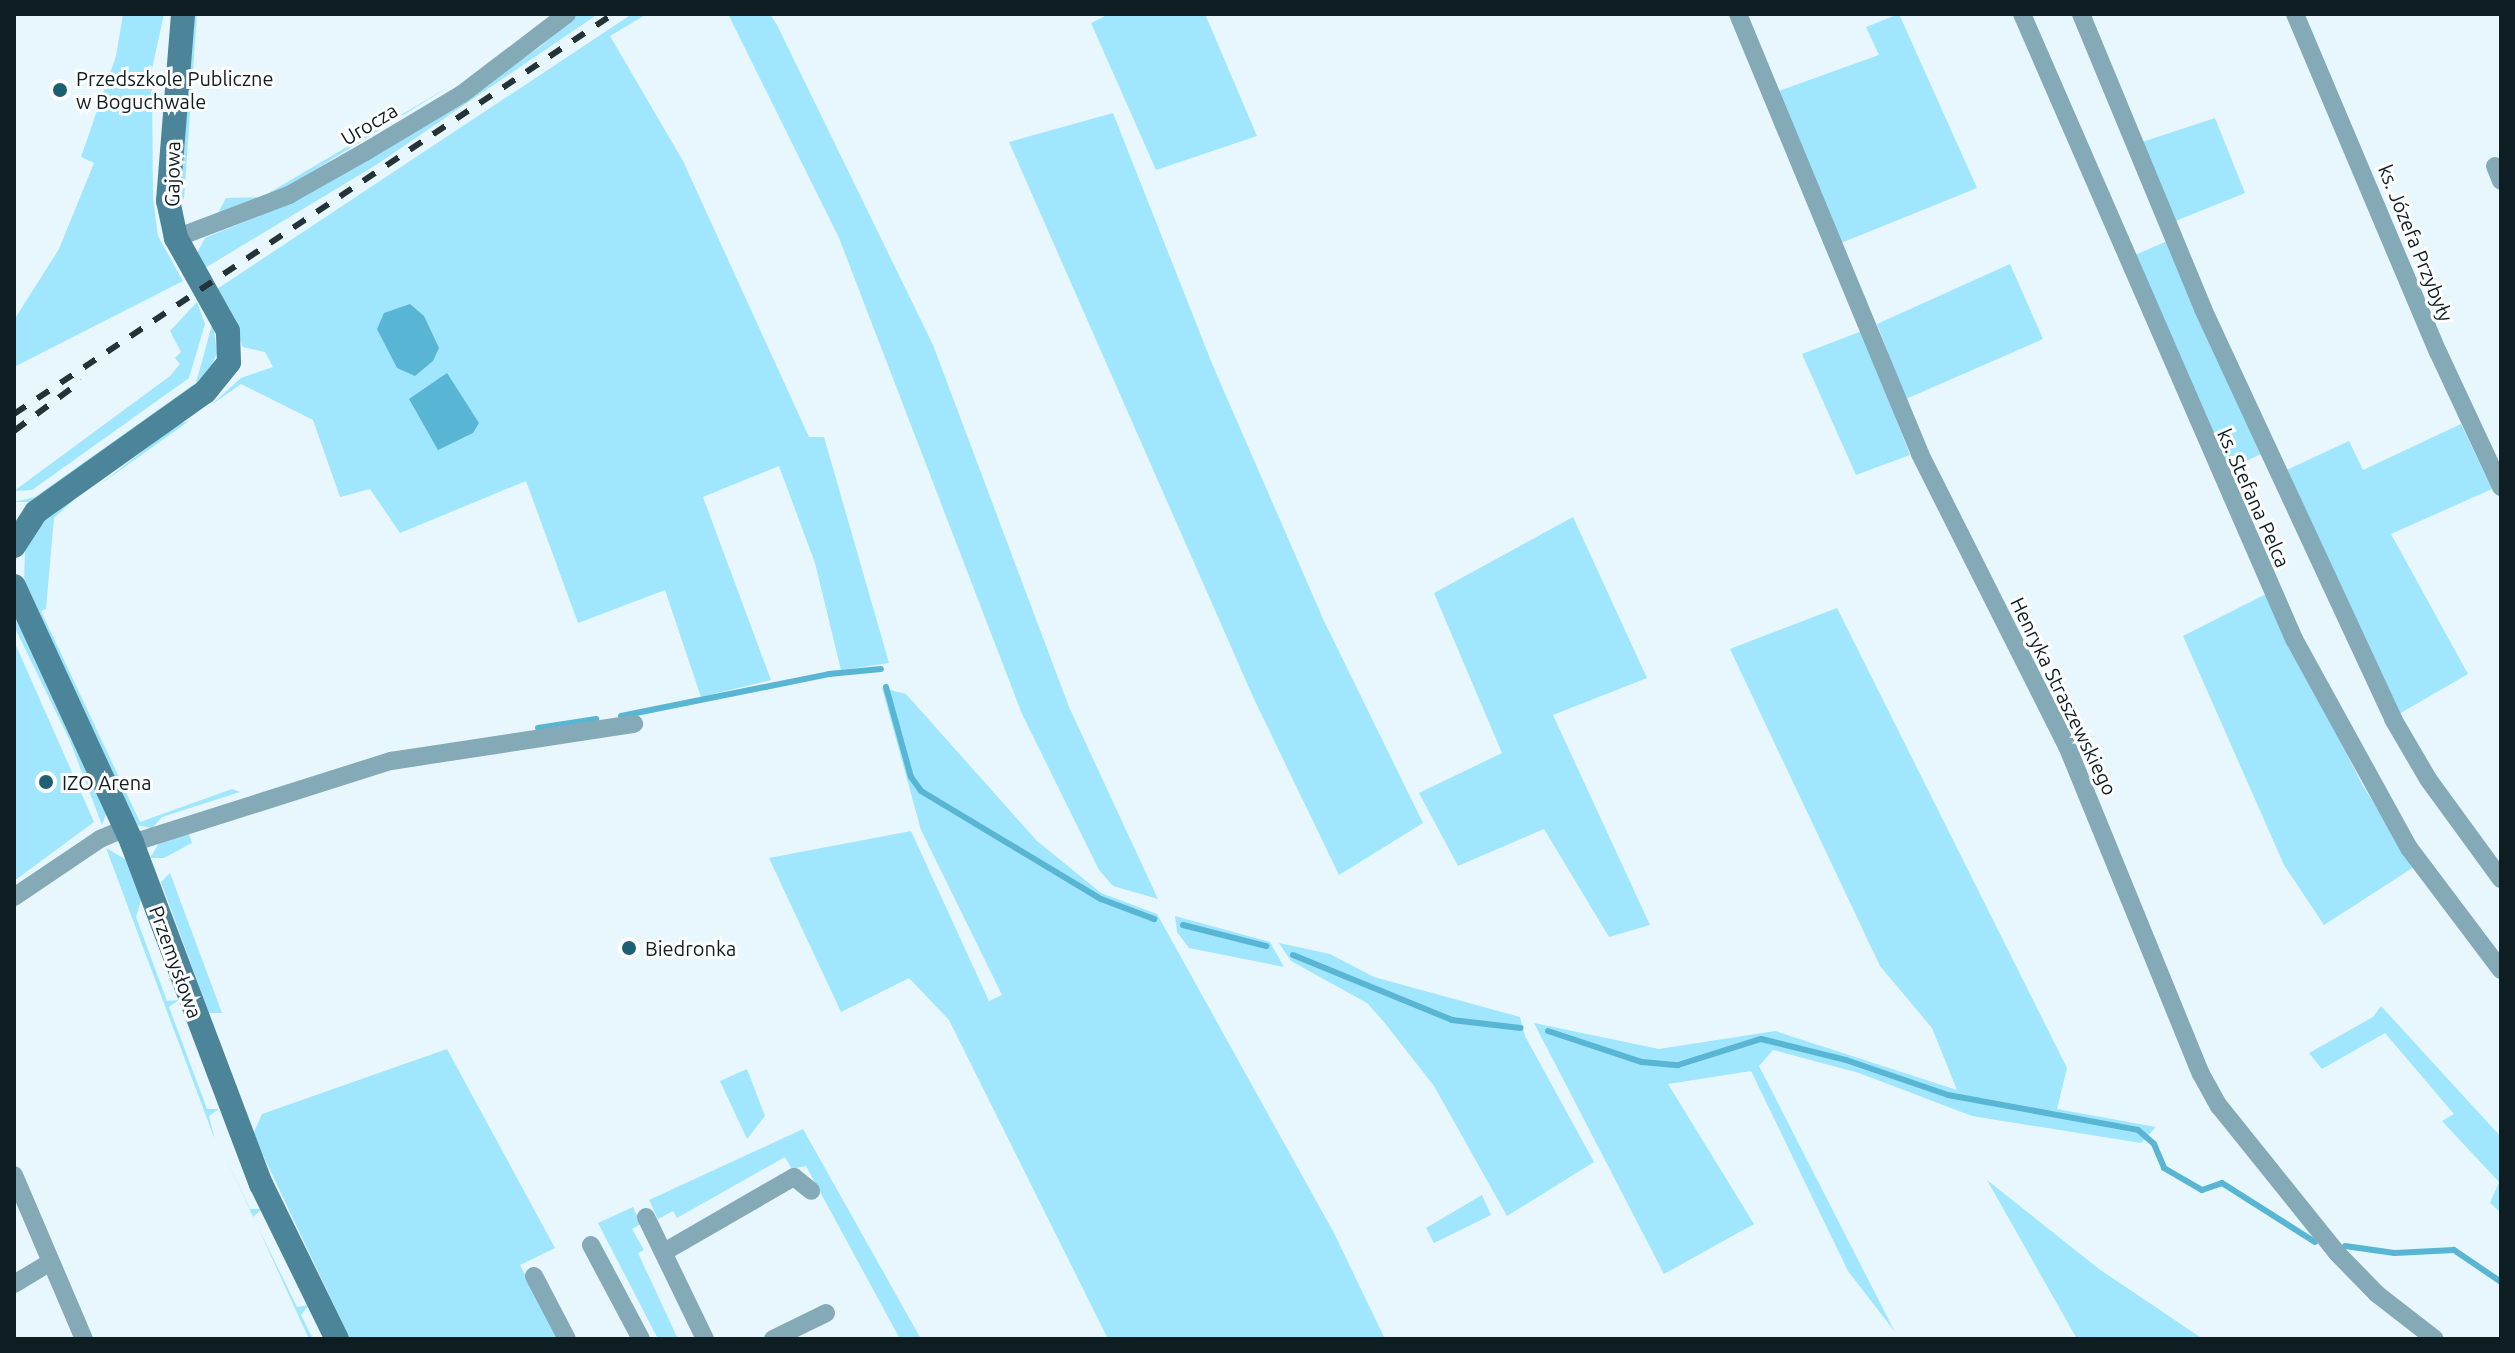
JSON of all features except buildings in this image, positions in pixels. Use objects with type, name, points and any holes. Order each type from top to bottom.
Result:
[{"type":"street","name":"Gajowa","points":[[176,238],[168,201],[183,14]]},
{"type":"street","name":"Urocza","points":[[176,238],[289,195],[365,152],[462,94],[567,14]]},
{"type":"street","name":"Henryka Straszewskiego","points":[[1738,14],[1920,454],[2067,746],[2201,1074],[2219,1106],[2337,1253],[2377,1294],[2435,1339]]},
{"type":"street","name":"ks. Stefana Pelca","points":[[2022,14],[2294,639],[2409,848],[2501,970]]},
{"type":"street","name":"ks. Stefana Pelca","points":[[2081,14],[2203,309],[2393,719],[2428,779],[2501,879]]},
{"type":"street","name":"ks. Józefa Przybyły","points":[[2295,14],[2438,352],[2501,487]]},
{"type":"street","points":[[16,533],[36,512],[205,392],[225,369],[231,352],[228,331],[176,238]]},
{"type":"street","name":"Przemysłowa","points":[[14,586],[129,836],[236,1125],[337,1339]]},
{"type":"street","points":[[14,897],[100,839],[129,836],[391,761],[634,724]]},
{"type":"street","points":[[14,1175],[84,1339]]},
{"type":"street","points":[[664,1252],[794,1177],[811,1191]]},
{"type":"street","points":[[646,1217],[705,1339]]},
{"type":"street","points":[[591,1245],[641,1339]]},
{"type":"street","points":[[14,1284],[49,1263]]},
{"type":"street","points":[[534,1276],[567,1339]]},
{"type":"street","points":[[773,1339],[826,1313]]},
{"type":"shaded area","points":[[123,14],[164,14],[148,87],[152,88],[153,198],[158,236],[183,281],[14,367],[14,320],[59,249],[94,163],[81,157],[116,56]]},
{"type":"shaded area","points":[[192,14],[197,14],[184,199],[177,196]]},
{"type":"shaded area","points":[[578,14],[598,14],[376,165],[205,268],[197,253],[205,238],[280,207],[438,115],[540,47]]},
{"type":"shaded area","points":[[632,14],[647,14],[610,36],[683,161],[809,437],[824,437],[889,663],[841,670],[815,563],[779,466],[703,497],[771,680],[701,697],[665,590],[578,623],[526,481],[400,533],[370,489],[340,497],[313,420],[241,384],[211,405],[241,378],[273,367],[265,352],[243,347],[217,289]]},
{"type":"shaded area","points":[[728,14],[770,14],[777,25],[933,345],[1069,707],[1158,899],[1113,886],[1099,870],[1022,714],[839,238]]},
{"type":"shaded area","points":[[1109,14],[1205,14],[1257,136],[1156,170],[1091,23]]},
{"type":"shaded area","points":[[1899,14],[1977,188],[1841,243],[1773,93],[1879,55],[1866,27]]},
{"type":"shaded area","points":[[455,83],[276,194],[217,215],[226,198],[262,197]]},
{"type":"shaded area","points":[[1113,113],[1213,366],[1324,621],[1423,823],[1339,875],[1254,699],[1009,142]]},
{"type":"shaded area","points":[[2215,118],[2245,193],[2173,222],[2142,142]]},
{"type":"shaded area","points":[[2167,241],[2261,454],[2224,472],[2133,256]]},
{"type":"shaded area","points":[[2010,264],[2043,339],[1906,399],[1877,324]]},
{"type":"shaded area","points":[[197,302],[205,324],[189,378],[32,490],[14,491],[170,376],[180,364],[175,358],[181,352],[170,331]]},
{"type":"shaded area","points":[[410,304],[424,316],[439,348],[433,361],[415,376],[397,368],[377,329],[384,313]]},
{"type":"shaded area","points":[[213,321],[217,353],[207,377],[30,502],[14,502],[35,497],[196,383]]},
{"type":"shaded area","points":[[1862,331],[1910,455],[1856,475],[1802,354]]},
{"type":"shaded area","points":[[447,373],[479,423],[473,433],[438,450],[409,399]]},
{"type":"shaded area","points":[[189,421],[105,481],[103,482],[178,424]]},
{"type":"shaded area","points":[[2461,424],[2492,489],[2391,534],[2468,674],[2399,714],[2282,472],[2349,441],[2363,470]]},
{"type":"shaded area","points":[[77,497],[54,518],[46,609],[41,611],[140,822],[232,789],[240,792],[162,817],[152,828],[136,825],[24,587],[25,548],[45,520]]},
{"type":"shaded area","points":[[1573,517],[1647,678],[1553,715],[1650,925],[1609,937],[1544,829],[1458,866],[1419,793],[1502,753],[1434,593]]},
{"type":"shaded area","points":[[2266,594],[2363,786],[2414,867],[2324,925],[2284,865],[2183,636]]},
{"type":"shaded area","points":[[1837,608],[2067,1068],[2057,1109],[2156,1127],[2141,1143],[1972,1116],[1859,1073],[1773,1050],[1759,1066],[1895,1332],[1848,1271],[1751,1071],[1668,1084],[1754,1224],[1664,1274],[1534,1023],[1659,1049],[1775,1031],[1957,1090],[1932,1028],[1880,966],[1730,649]]},
{"type":"shaded area","points":[[14,612],[106,814],[102,825],[70,741],[14,626]]},
{"type":"shaded area","name":"IZO Arena","points":[[14,641],[94,822],[14,881]]},
{"type":"shaded area","points":[[882,688],[906,694],[1037,841],[1101,893],[1157,914],[1334,1233],[1385,1339],[1108,1339],[949,1020],[909,978],[841,1012],[769,858],[911,831],[989,1001],[1002,995],[921,830]]},
{"type":"shaded area","points":[[189,834],[192,843],[164,858],[150,858],[159,843]]},
{"type":"shaded area","points":[[106,848],[125,859],[141,900],[136,917],[167,1001],[179,1000],[169,1007],[207,1109],[219,1109],[209,1116],[215,1140]]},
{"type":"shaded area","points":[[170,873],[222,1013],[209,1013],[161,882]]},
{"type":"shaded area","points":[[1175,916],[1270,942],[1284,967],[1189,948],[1177,932]]},
{"type":"shaded area","points":[[1279,943],[1330,954],[1374,977],[1520,1017],[1525,1036],[1594,1162],[1507,1216],[1434,1086],[1384,1022],[1367,1003],[1291,961]]},
{"type":"shaded area","points":[[2381,1006],[2501,1137],[2501,1213],[2490,1203],[2499,1182],[2442,1121],[2454,1114],[2385,1033],[2322,1069],[2309,1053],[2373,1017]]},
{"type":"shaded area","points":[[447,1049],[555,1248],[520,1265],[558,1339],[350,1339],[253,1134],[262,1114]]},
{"type":"shaded area","points":[[747,1069],[765,1116],[747,1139],[720,1081]]},
{"type":"shaded area","points":[[803,1129],[921,1339],[900,1339],[806,1166],[792,1169],[785,1157],[677,1218],[673,1211],[658,1219],[649,1200]]},
{"type":"shaded area","points":[[223,1151],[250,1209],[262,1209],[253,1217]]},
{"type":"shaded area","points":[[1987,1180],[2099,1269],[2203,1339],[2077,1339]]},
{"type":"shaded area","points":[[1482,1195],[1491,1215],[1434,1243],[1426,1228]]},
{"type":"shaded area","points":[[633,1207],[641,1224],[632,1229],[644,1250],[638,1253],[678,1339],[658,1339],[598,1223]]},
{"type":"shaded area","points":[[256,1223],[297,1307],[309,1305],[301,1315],[313,1339],[309,1339]]},
{"type":"waterway","points":[[621,716],[829,674],[881,669]]},
{"type":"waterway","points":[[886,687],[911,777],[921,791],[1101,899],[1154,919]]},
{"type":"waterway","points":[[538,728],[596,719]]},
{"type":"waterway","points":[[1183,925],[1266,946]]},
{"type":"waterway","points":[[1293,955],[1452,1020],[1521,1028]]},
{"type":"waterway","points":[[1548,1031],[1642,1062],[1678,1065],[1761,1039],[1846,1060],[1948,1095],[2138,1130],[2154,1144],[2164,1168],[2202,1190],[2222,1183],[2315,1242]]},
{"type":"waterway","points":[[2345,1246],[2395,1253],[2454,1250],[2501,1282]]},
{"type":"railway","points":[[14,414],[613,14]]},
{"type":"railway","points":[[14,431],[81,381]]},
{"type":"place","name":"Przedszkole Publiczne w Boguchwale","points":[[60,90]]},
{"type":"place","name":"IZO Arena","points":[[46,782]]},
{"type":"place","name":"Biedronka","points":[[629,948]]}]
